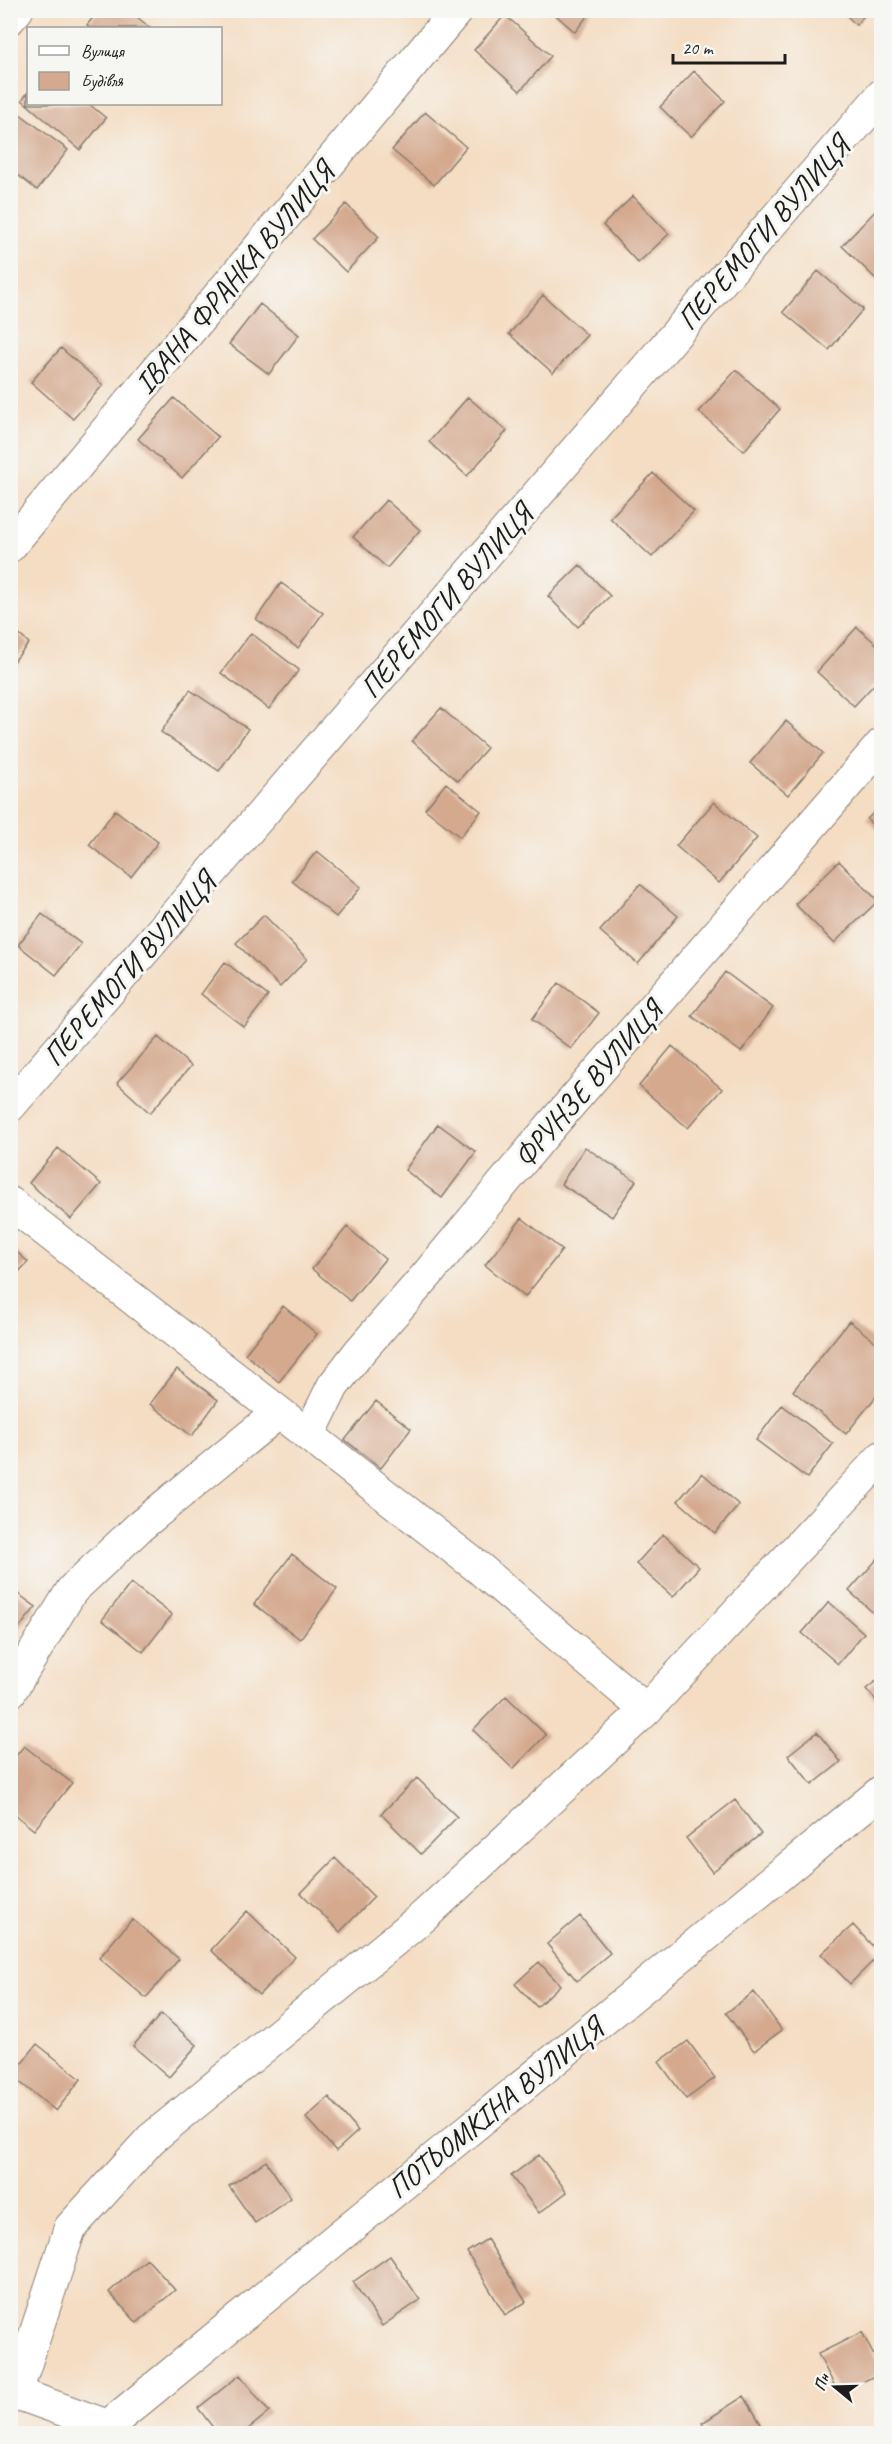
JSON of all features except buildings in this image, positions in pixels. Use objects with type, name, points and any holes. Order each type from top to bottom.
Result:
[{"type":"street","points":[[10,18],[17,10]]},
{"type":"street","name":"ІВАНА ФРАНКА ВУЛИЦЯ","points":[[10,546],[457,10]]},
{"type":"street","name":"ПЕРЕМОГИ ВУЛИЦЯ","points":[[10,1106],[882,95]]},
{"type":"street","name":"ФРУНЗЕ ВУЛИЦЯ","points":[[309,1435],[333,1386],[360,1351],[551,1126],[882,744]]},
{"type":"street","points":[[10,1203],[479,1568],[646,1710]]},
{"type":"street","points":[[10,1692],[72,1590],[139,1527],[278,1413]]},
{"type":"street","points":[[112,2430],[13,2395],[70,2228],[151,2139],[424,1916],[646,1710],[882,1457]]},
{"type":"street","name":"ПОТЬОМКІНА ВУЛИЦЯ","points":[[112,2430],[882,1791]]}]
